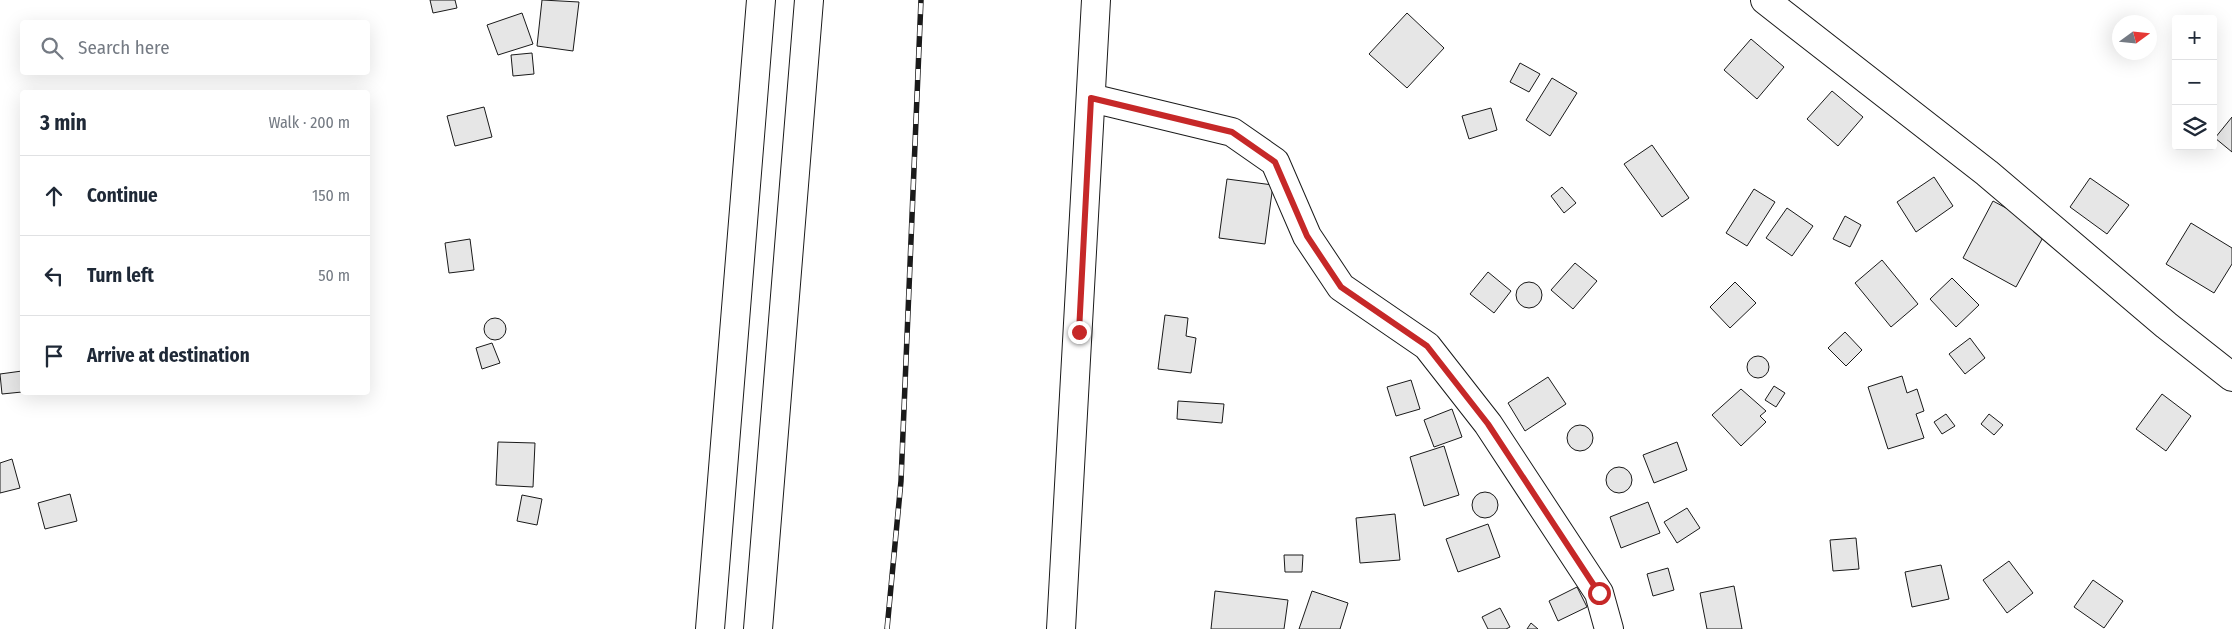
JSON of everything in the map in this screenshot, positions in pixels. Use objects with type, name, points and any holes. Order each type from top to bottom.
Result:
[{"type":"main road","points":[[710,629],[761,0]]},
{"type":"main road","points":[[758,629],[809,0]]},
{"type":"main road","points":[[1061,629],[1096,0]]},
{"type":"main road","points":[[1765,0],[1987,173],[2166,325],[2232,377]]},
{"type":"main road","points":[[1091,98],[1232,132],[1275,162],[1307,236],[1341,287],[1427,346],[1488,424],[1599,593],[1609,629]]},
{"type":"building","points":[[430,0],[455,0],[457,8],[433,13]]},
{"type":"building","points":[[542,0],[579,2],[573,51],[537,46]]},
{"type":"building","points":[[522,13],[533,44],[498,55],[487,25]]},
{"type":"building","points":[[1407,13],[1444,48],[1407,88],[1369,54]]},
{"type":"building","points":[[1751,39],[1784,67],[1757,99],[1724,70]]},
{"type":"building","points":[[532,53],[534,74],[513,76],[511,55]]},
{"type":"building","points":[[1520,63],[1540,74],[1529,92],[1510,82]]},
{"type":"building","points":[[1552,78],[1577,93],[1550,136],[1526,120]]},
{"type":"building","points":[[1832,91],[1863,117],[1838,146],[1807,119]]},
{"type":"building","points":[[484,107],[492,137],[455,146],[447,116]]},
{"type":"building","points":[[1491,108],[1497,130],[1469,139],[1462,116]]},
{"type":"building","points":[[2232,117],[2232,152],[2217,140],[2217,136]]},
{"type":"building","points":[[1652,145],[1689,198],[1662,217],[1624,164]]},
{"type":"building","points":[[1934,177],[1953,206],[1916,232],[1897,202]]},
{"type":"building","points":[[2090,178],[2129,205],[2107,234],[2070,207]]},
{"type":"building","points":[[1227,179],[1273,185],[1265,244],[1219,238]]},
{"type":"building","points":[[1562,187],[1576,203],[1564,213],[1551,196]]},
{"type":"building","points":[[1754,189],[1775,202],[1747,246],[1726,233]]},
{"type":"building","points":[[1993,201],[2047,230],[2016,287],[1963,258]]},
{"type":"building","points":[[1787,208],[1813,226],[1792,256],[1766,238]]},
{"type":"building","points":[[1845,216],[1861,225],[1850,247],[1833,239]]},
{"type":"building","points":[[2191,223],[2232,248],[2232,264],[2214,293],[2166,264]]},
{"type":"building","points":[[470,239],[474,270],[449,273],[445,243]]},
{"type":"building","points":[[1882,260],[1918,304],[1891,327],[1855,283]]},
{"type":"building","points":[[1575,263],[1597,281],[1573,309],[1551,290]]},
{"type":"building","points":[[1488,272],[1511,291],[1494,313],[1470,294]]},
{"type":"building","points":[[1952,278],[1979,305],[1956,327],[1930,299]]},
{"type":"building","points":[[1529,282],[1538,286],[1542,295],[1538,304],[1529,308],[1520,304],[1516,295],[1520,286]]},
{"type":"building","points":[[1735,282],[1756,303],[1730,328],[1710,307]]},
{"type":"building","points":[[1165,315],[1188,318],[1186,336],[1196,338],[1191,373],[1158,369]]},
{"type":"building","points":[[495,318],[503,321],[506,329],[503,337],[495,340],[487,337],[484,329],[487,321]]},
{"type":"building","points":[[1845,332],[1862,350],[1846,366],[1828,348]]},
{"type":"building","points":[[1970,338],[1985,358],[1965,374],[1949,354]]},
{"type":"building","points":[[492,343],[500,363],[482,369],[476,348]]},
{"type":"building","points":[[1758,356],[1766,359],[1769,367],[1766,375],[1758,378],[1750,375],[1747,367],[1750,359]]},
{"type":"building","points":[[20,371],[20,392],[2,394],[0,374]]},
{"type":"building","points":[[1902,376],[1907,393],[1917,389],[1924,411],[1916,414],[1924,438],[1888,449],[1868,387]]},
{"type":"building","points":[[1548,377],[1566,404],[1525,431],[1508,403]]},
{"type":"building","points":[[1411,380],[1420,409],[1396,416],[1387,387]]},
{"type":"building","points":[[1774,386],[1785,393],[1776,407],[1765,400]]},
{"type":"building","points":[[1741,389],[1766,411],[1760,416],[1766,422],[1741,446],[1712,415]]},
{"type":"building","points":[[2162,394],[2191,416],[2166,451],[2136,429]]},
{"type":"building","points":[[1178,401],[1224,404],[1222,423],[1177,419]]},
{"type":"building","points":[[1452,409],[1462,437],[1434,447],[1424,420]]},
{"type":"building","points":[[1946,414],[1955,426],[1942,434],[1934,422]]},
{"type":"building","points":[[1989,414],[2003,425],[1994,435],[1981,424]]},
{"type":"building","points":[[1580,425],[1589,429],[1593,438],[1589,447],[1580,451],[1571,447],[1567,438],[1571,429]]},
{"type":"building","points":[[498,442],[535,443],[533,487],[496,485]]},
{"type":"building","points":[[1677,442],[1687,470],[1654,483],[1643,455]]},
{"type":"building","points":[[1444,446],[1459,495],[1424,506],[1410,457]]},
{"type":"building","points":[[12,459],[20,488],[0,493],[0,463]]},
{"type":"building","points":[[1619,467],[1628,471],[1632,480],[1628,489],[1619,493],[1610,489],[1606,480],[1610,471]]},
{"type":"building","points":[[1485,492],[1494,496],[1498,505],[1494,514],[1485,518],[1476,514],[1472,505],[1476,496]]},
{"type":"building","points":[[70,494],[77,521],[45,529],[38,503]]},
{"type":"building","points":[[522,495],[542,499],[537,525],[517,521]]},
{"type":"building","points":[[1648,502],[1660,533],[1621,548],[1610,517]]},
{"type":"building","points":[[1687,508],[1700,528],[1677,543],[1664,522]]},
{"type":"building","points":[[1395,514],[1400,560],[1360,563],[1356,518]]},
{"type":"building","points":[[1488,524],[1500,557],[1458,572],[1446,539]]},
{"type":"building","points":[[1856,538],[1859,569],[1833,571],[1830,540]]},
{"type":"building","points":[[1284,555],[1303,555],[1302,572],[1285,572]]},
{"type":"building","points":[[2009,561],[2033,593],[2007,613],[1983,580]]},
{"type":"building","points":[[1941,565],[1949,599],[1912,607],[1905,572]]},
{"type":"building","points":[[1668,568],[1674,590],[1653,596],[1647,574]]},
{"type":"building","points":[[2093,580],[2123,601],[2104,628],[2074,607]]},
{"type":"building","points":[[1734,586],[1742,629],[1707,629],[1700,593]]},
{"type":"building","points":[[1577,587],[1587,607],[1558,621],[1549,601]]},
{"type":"building","points":[[1215,591],[1288,600],[1284,629],[1211,629]]},
{"type":"building","points":[[1312,591],[1348,603],[1340,629],[1299,629]]},
{"type":"building","points":[[1500,608],[1510,627],[1506,629],[1488,629],[1482,617]]},
{"type":"building","points":[[1531,623],[1538,629],[1527,629]]},
{"type":"railway","points":[[887,629],[901,481],[921,0]]},
{"type":"route","points":[[1079,332],[1091,98],[1232,132],[1275,162],[1307,236],[1341,287],[1427,346],[1488,424],[1599,593]]}]
